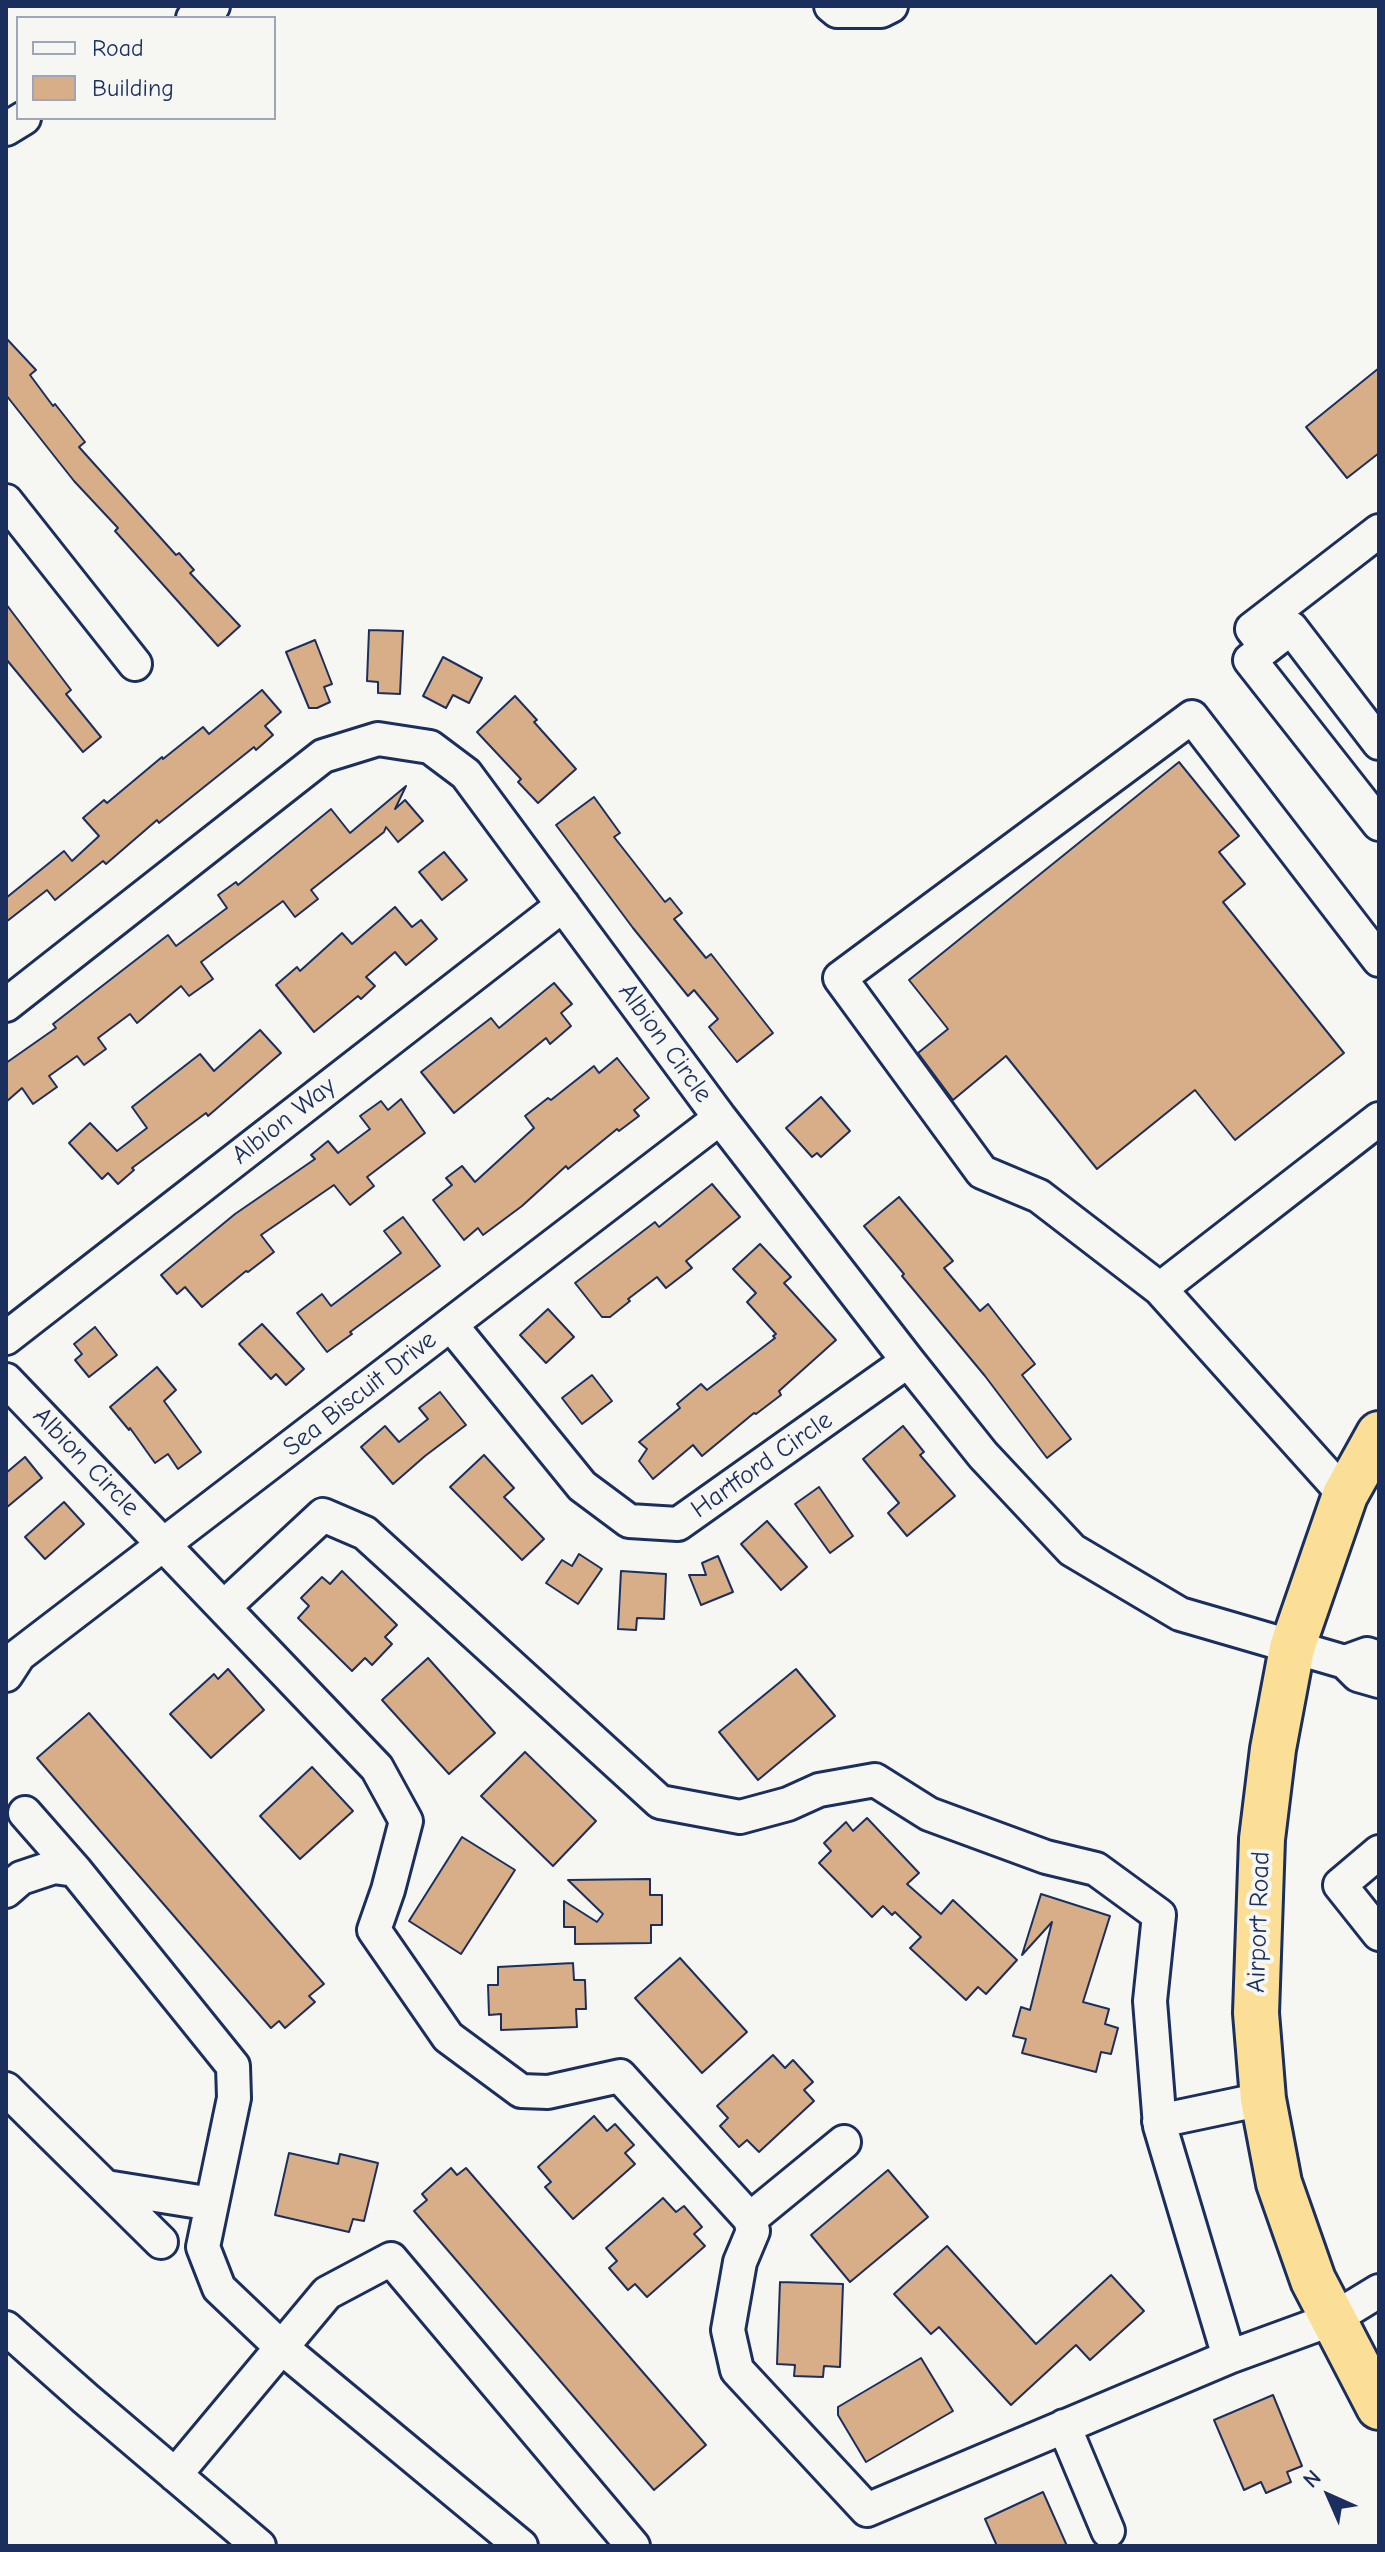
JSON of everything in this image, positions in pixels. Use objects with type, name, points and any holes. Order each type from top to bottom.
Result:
[{"type":"highway","name":"Airport Road","points":[[1379,1434],[1345,1495],[1292,1648],[1273,1749],[1262,1839],[1256,2013],[1263,2099],[1279,2183],[1313,2280],[1379,2407]]},
{"type":"street","points":[[831,6],[837,11],[881,11],[891,6]]},
{"type":"street","points":[[6,501],[135,664]]},
{"type":"street","points":[[1266,647],[1252,629],[1379,531]]},
{"type":"street","points":[[1379,743],[1291,628],[1250,660],[1379,824]]},
{"type":"street","points":[[1345,1495],[1160,1289],[1039,1196],[982,1172],[840,978],[1192,717],[1379,960]]},
{"type":"street","name":"Albion Circle","points":[[6,1005],[323,756],[378,739],[430,747],[466,774],[720,1118],[908,1361],[983,1455],[1072,1550],[1180,1614],[1345,1662]]},
{"type":"street","name":"Albion Way","points":[[6,1338],[563,905]]},
{"type":"street","name":"Sea Biscuit Drive","points":[[6,1675],[19,1655],[720,1118]]},
{"type":"street","points":[[1160,1289],[1379,1119]]},
{"type":"street","name":"Hartford Circle","points":[[451,1325],[582,1486],[629,1521],[654,1523],[678,1524],[908,1361]]},
{"type":"street","name":"Albion Circle","points":[[6,1380],[377,1768],[406,1821],[374,1930],[448,2037],[521,2091],[548,2092],[620,2076],[750,2219]]},
{"type":"street","points":[[224,1607],[323,1515],[365,1533],[660,1802],[740,1817],[788,1804],[819,1790],[875,1780],[929,1814],[1046,1857],[1096,1869],[1159,1915],[1150,2001],[1159,2121],[1229,2357]]},
{"type":"street","points":[[1379,1658],[1367,1654],[1345,1662],[1358,1675],[1379,1681]]},
{"type":"street","points":[[25,1813],[75,1870],[233,2066],[234,2098],[203,2247],[219,2288],[281,2347],[521,2546]]},
{"type":"street","points":[[1379,1852],[1340,1885],[1379,1934]]},
{"type":"street","points":[[6,1891],[21,1878],[54,1867],[75,1870]]},
{"type":"street","points":[[6,2089],[161,2242]]},
{"type":"street","points":[[1159,2121],[1263,2099]]},
{"type":"street","points":[[844,2142],[750,2219],[753,2231],[740,2262],[728,2330],[737,2370],[867,2510],[1229,2357],[1333,2319],[1379,2291]]},
{"type":"street","points":[[106,2187],[212,2204]]},
{"type":"street","points":[[175,2475],[327,2293],[391,2259],[633,2546]]},
{"type":"street","points":[[6,2328],[259,2546]]},
{"type":"street","points":[[1064,2426],[1108,2531]]},
{"type":"building","points":[[6,338],[36,370],[30,375],[85,442],[79,447],[176,555],[179,553],[194,570],[190,573],[240,626],[218,646],[115,531],[118,528],[74,481],[6,395]]},
{"type":"building","points":[[1379,368],[1379,453],[1347,478],[1306,427]]},
{"type":"building","points":[[6,604],[71,690],[66,694],[101,737],[83,752],[6,659]]},
{"type":"building","points":[[369,630],[403,631],[400,694],[378,693],[378,682],[367,681]]},
{"type":"building","points":[[315,640],[332,684],[324,687],[330,702],[309,708],[286,652]]},
{"type":"building","points":[[443,657],[482,678],[469,703],[453,695],[446,708],[423,696]]},
{"type":"building","points":[[262,690],[281,712],[265,726],[273,735],[55,900],[47,890],[6,922],[6,898],[64,851],[72,861],[99,836],[83,818],[104,800],[107,803],[203,727],[209,734]]},
{"type":"building","points":[[515,696],[576,769],[538,803],[518,782],[521,779],[477,732]]},
{"type":"building","points":[[1179,762],[1239,836],[1219,852],[1245,884],[1223,902],[1344,1053],[1235,1140],[1195,1090],[1097,1169],[1006,1056],[953,1100],[918,1053],[948,1029],[909,980]]},
{"type":"building","points":[[406,786],[395,809],[405,800],[423,821],[398,842],[386,827],[384,832],[311,890],[318,899],[295,917],[283,901],[201,962],[213,979],[189,996],[181,986],[137,1023],[130,1014],[98,1038],[106,1049],[84,1065],[77,1056],[49,1076],[57,1087],[33,1104],[22,1088],[6,1102],[6,1063],[56,1028],[53,1024],[168,935],[176,946],[227,908],[218,895],[236,882],[238,885],[331,809],[350,833]]},
{"type":"building","points":[[594,797],[620,833],[614,837],[665,902],[670,898],[682,913],[674,919],[706,958],[711,954],[773,1033],[737,1062],[709,1027],[718,1019],[694,990],[688,996],[556,825]]},
{"type":"building","points":[[444,852],[467,880],[442,900],[419,872]]},
{"type":"building","points":[[395,907],[412,927],[421,920],[437,939],[406,965],[395,952],[366,977],[375,986],[314,1032],[276,985],[297,967],[300,971],[342,933],[352,944]]},
{"type":"building","points":[[554,983],[572,1004],[561,1013],[571,1026],[550,1044],[546,1038],[454,1113],[421,1072],[491,1018],[499,1028]]},
{"type":"building","points":[[260,1030],[281,1053],[208,1116],[206,1113],[132,1168],[134,1170],[118,1184],[108,1173],[102,1179],[69,1143],[90,1123],[117,1151],[147,1128],[132,1107],[200,1054],[214,1071]]},
{"type":"building","points":[[617,1058],[649,1098],[634,1110],[639,1116],[619,1131],[617,1129],[568,1169],[566,1166],[522,1206],[483,1235],[478,1228],[464,1240],[433,1200],[452,1185],[446,1178],[462,1166],[475,1182],[534,1128],[525,1116],[594,1066],[599,1073]]},
{"type":"building","points":[[821,1097],[850,1131],[821,1157],[817,1153],[812,1157],[786,1128]]},
{"type":"building","points":[[401,1099],[425,1133],[367,1177],[374,1186],[350,1205],[334,1185],[261,1235],[274,1252],[202,1307],[185,1287],[177,1294],[161,1275],[235,1214],[315,1159],[311,1155],[328,1141],[338,1153],[370,1129],[360,1116],[381,1101],[388,1110]]},
{"type":"building","points":[[712,1184],[740,1217],[686,1261],[692,1268],[666,1288],[657,1277],[610,1317],[602,1317],[575,1283],[655,1222],[659,1227]]},
{"type":"building","points":[[899,1197],[953,1261],[944,1268],[980,1311],[988,1304],[1035,1364],[1022,1375],[1071,1439],[1047,1458],[864,1226]]},
{"type":"building","points":[[403,1217],[440,1266],[327,1352],[297,1313],[322,1294],[331,1306],[401,1253],[384,1231]]},
{"type":"building","points":[[760,1244],[791,1277],[784,1283],[836,1340],[779,1391],[781,1395],[702,1456],[693,1445],[653,1479],[639,1461],[647,1449],[639,1442],[680,1408],[677,1404],[701,1384],[707,1390],[775,1338],[773,1336],[776,1334],[747,1302],[756,1293],[733,1269]]},
{"type":"building","points":[[548,1309],[574,1337],[546,1363],[520,1335]]},
{"type":"building","points":[[262,1324],[304,1369],[286,1385],[276,1374],[271,1379],[239,1344]]},
{"type":"building","points":[[95,1327],[117,1355],[89,1377],[75,1360],[82,1354],[74,1344]]},
{"type":"building","points":[[157,1367],[176,1390],[164,1401],[201,1452],[178,1469],[168,1454],[155,1463],[130,1428],[110,1407]]},
{"type":"building","points":[[592,1375],[612,1401],[582,1424],[562,1398]]},
{"type":"building","points":[[440,1392],[466,1425],[393,1484],[361,1447],[385,1426],[399,1442],[428,1419],[419,1408]]},
{"type":"building","points":[[903,1426],[924,1452],[920,1455],[955,1496],[907,1536],[888,1513],[899,1503],[863,1459]]},
{"type":"building","points":[[484,1455],[514,1488],[504,1497],[544,1539],[522,1560],[450,1487]]},
{"type":"building","points":[[25,1457],[42,1478],[6,1508],[6,1473]]},
{"type":"building","points":[[819,1487],[853,1536],[830,1553],[795,1504]]},
{"type":"building","points":[[64,1502],[84,1524],[45,1559],[25,1537]]},
{"type":"building","points":[[767,1521],[807,1567],[781,1590],[741,1544]]},
{"type":"building","points":[[579,1554],[602,1569],[578,1604],[546,1583],[562,1560],[572,1566]]},
{"type":"building","points":[[718,1556],[733,1592],[701,1605],[689,1575],[706,1575],[702,1563]]},
{"type":"building","points":[[342,1571],[397,1625],[385,1637],[392,1644],[372,1665],[365,1658],[352,1671],[298,1618],[309,1606],[301,1598],[322,1577],[330,1584]]},
{"type":"building","points":[[621,1571],[666,1574],[664,1619],[637,1618],[636,1630],[618,1629]]},
{"type":"building","points":[[428,1658],[495,1733],[449,1774],[382,1700]]},
{"type":"building","points":[[228,1669],[264,1710],[211,1758],[170,1714],[214,1674],[218,1679]]},
{"type":"building","points":[[796,1669],[835,1716],[758,1780],[719,1732]]},
{"type":"building","points":[[89,1713],[324,1984],[309,1996],[315,2002],[285,2028],[279,2021],[271,2028],[37,1758]]},
{"type":"building","points":[[525,1752],[596,1821],[553,1866],[481,1796]]},
{"type":"building","points":[[312,1767],[353,1811],[300,1859],[260,1816]]},
{"type":"building","points":[[867,1818],[919,1873],[907,1884],[941,1914],[953,1900],[1017,1960],[986,1994],[978,1987],[966,2000],[910,1948],[921,1937],[895,1912],[892,1915],[883,1906],[872,1917],[819,1863],[831,1851],[824,1843],[846,1822],[853,1831]]},
{"type":"building","points":[[462,1837],[515,1870],[461,1954],[409,1921]]},
{"type":"building","points":[[650,1879],[650,1895],[662,1895],[662,1925],[651,1925],[651,1943],[575,1944],[575,1927],[564,1927],[564,1901],[597,1922],[603,1914],[568,1880]]},
{"type":"building","points":[[1041,1894],[1110,1916],[1083,2002],[1109,2009],[1105,2024],[1118,2028],[1111,2054],[1101,2052],[1096,2072],[1022,2053],[1026,2039],[1013,2036],[1021,2007],[1030,2010],[1052,1922],[1022,1955]]},
{"type":"building","points":[[680,1958],[747,2032],[702,2073],[635,1998]]},
{"type":"building","points":[[573,1963],[574,1980],[585,1980],[586,2009],[576,2009],[577,2027],[501,2030],[501,2014],[489,2015],[488,1985],[498,1985],[498,1967]]},
{"type":"building","points":[[773,2055],[785,2068],[793,2060],[813,2082],[804,2090],[814,2101],[759,2152],[747,2140],[739,2147],[720,2126],[728,2118],[717,2106]]},
{"type":"building","points":[[594,2116],[607,2131],[615,2124],[634,2145],[625,2153],[635,2164],[573,2219],[545,2187],[551,2182],[538,2167]]},
{"type":"building","points":[[289,2153],[338,2164],[340,2154],[378,2163],[364,2221],[353,2219],[349,2232],[275,2215]]},
{"type":"building","points":[[451,2168],[457,2175],[466,2168],[706,2445],[654,2490],[414,2211],[427,2200],[422,2194]]},
{"type":"building","points":[[888,2170],[928,2217],[850,2282],[811,2235]]},
{"type":"building","points":[[663,2198],[676,2212],[684,2206],[702,2227],[694,2234],[705,2246],[647,2297],[635,2284],[628,2290],[609,2268],[617,2261],[606,2248]]},
{"type":"building","points":[[947,2246],[1036,2344],[1111,2275],[1144,2311],[1090,2360],[1076,2345],[1011,2405],[939,2327],[931,2334],[894,2294]]},
{"type":"building","points":[[780,2282],[843,2284],[840,2367],[824,2366],[823,2377],[794,2376],[795,2365],[777,2364]]},
{"type":"building","points":[[921,2358],[953,2411],[866,2462],[838,2415],[838,2407]]},
{"type":"building","points":[[1273,2395],[1302,2466],[1287,2472],[1291,2482],[1266,2493],[1261,2482],[1244,2490],[1214,2420]]},
{"type":"building","points":[[1043,2492],[1067,2546],[997,2546],[985,2519]]}]
